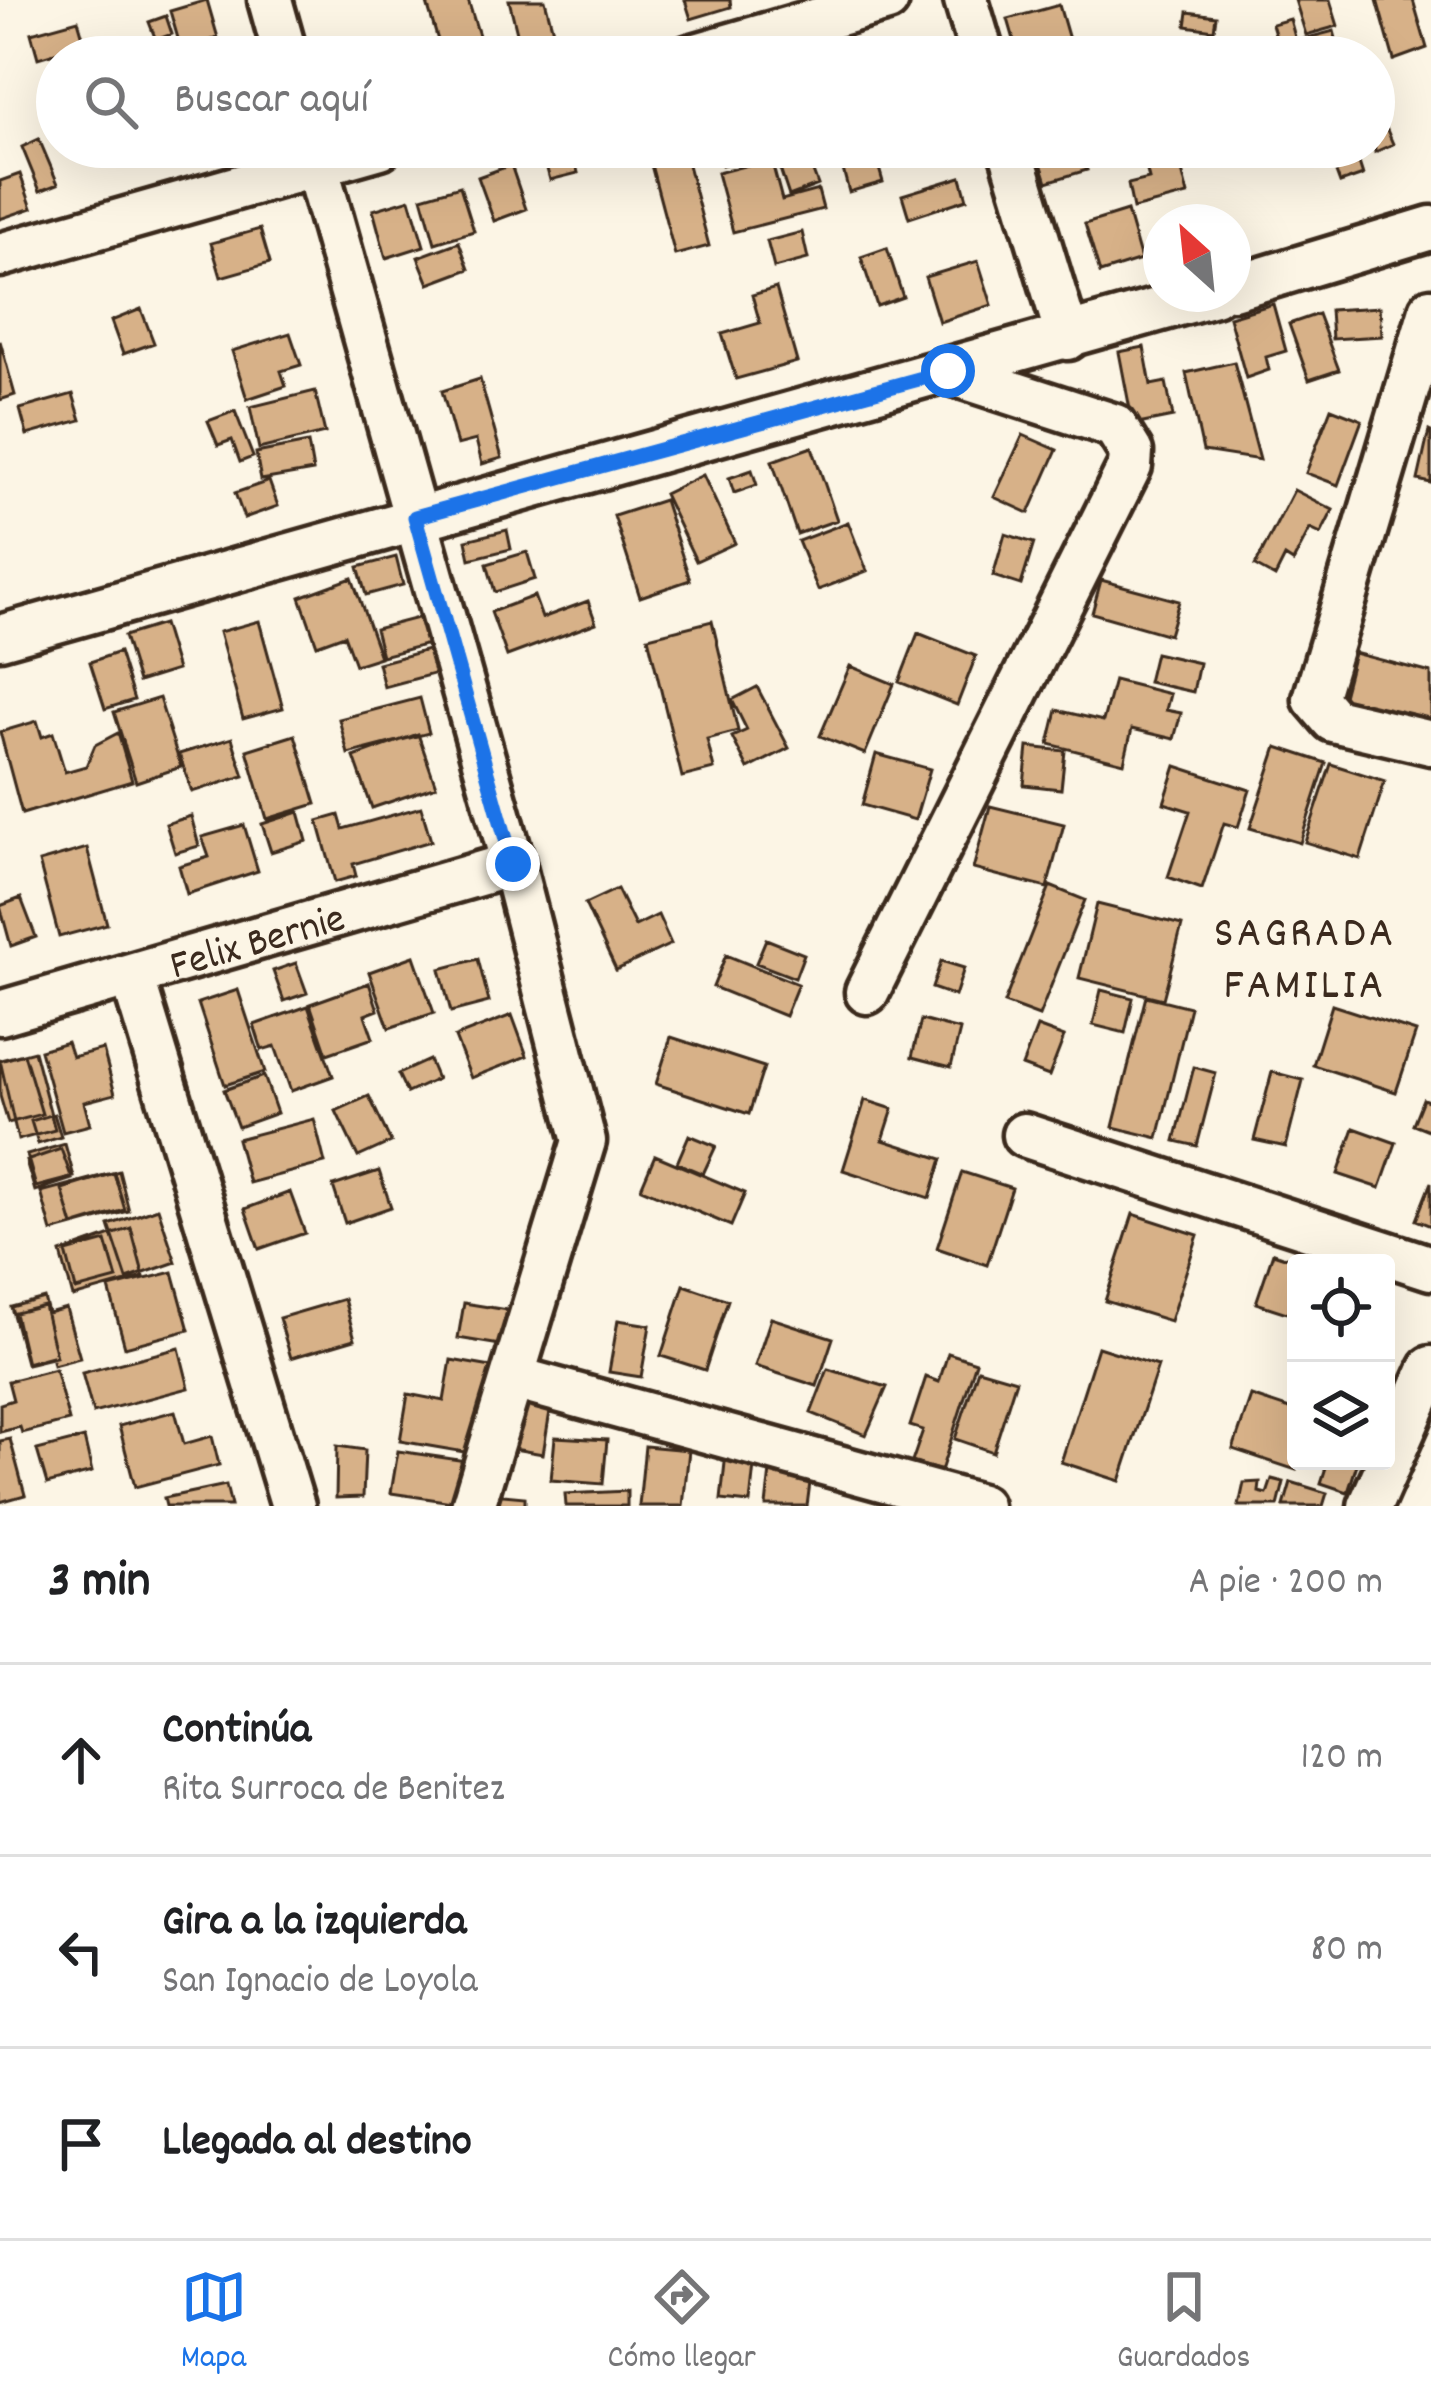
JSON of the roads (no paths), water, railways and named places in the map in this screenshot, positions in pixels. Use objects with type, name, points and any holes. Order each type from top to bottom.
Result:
[{"type":"street","points":[[270,0],[280,36]]},
{"type":"street","points":[[763,36],[887,0]]},
{"type":"street","points":[[966,0],[977,36]]},
{"type":"street","points":[[0,255],[276,168]]},
{"type":"street","points":[[317,168],[513,864],[584,1141],[473,1506]]},
{"type":"street","points":[[1016,168],[1068,338]]},
{"type":"street","points":[[1251,283],[1431,228]]},
{"type":"street","points":[[1431,310],[1316,699],[1333,720],[1431,742]]},
{"type":"street","points":[[0,637],[1154,312]]},
{"type":"street","points":[[867,992],[1130,466],[1131,452],[1115,426],[948,371]]},
{"type":"street","name":"Felix Bernie","points":[[0,1012],[513,864]]},
{"type":"street","points":[[132,976],[293,1506]]},
{"type":"street","points":[[1024,1135],[1431,1268]]},
{"type":"street","points":[[1370,1506],[1431,1368]]},
{"type":"street","points":[[514,1378],[881,1491],[980,1506]]},
{"type":"district","name":"SAGRADA FAMILIA","points":[[1305,955]]}]
